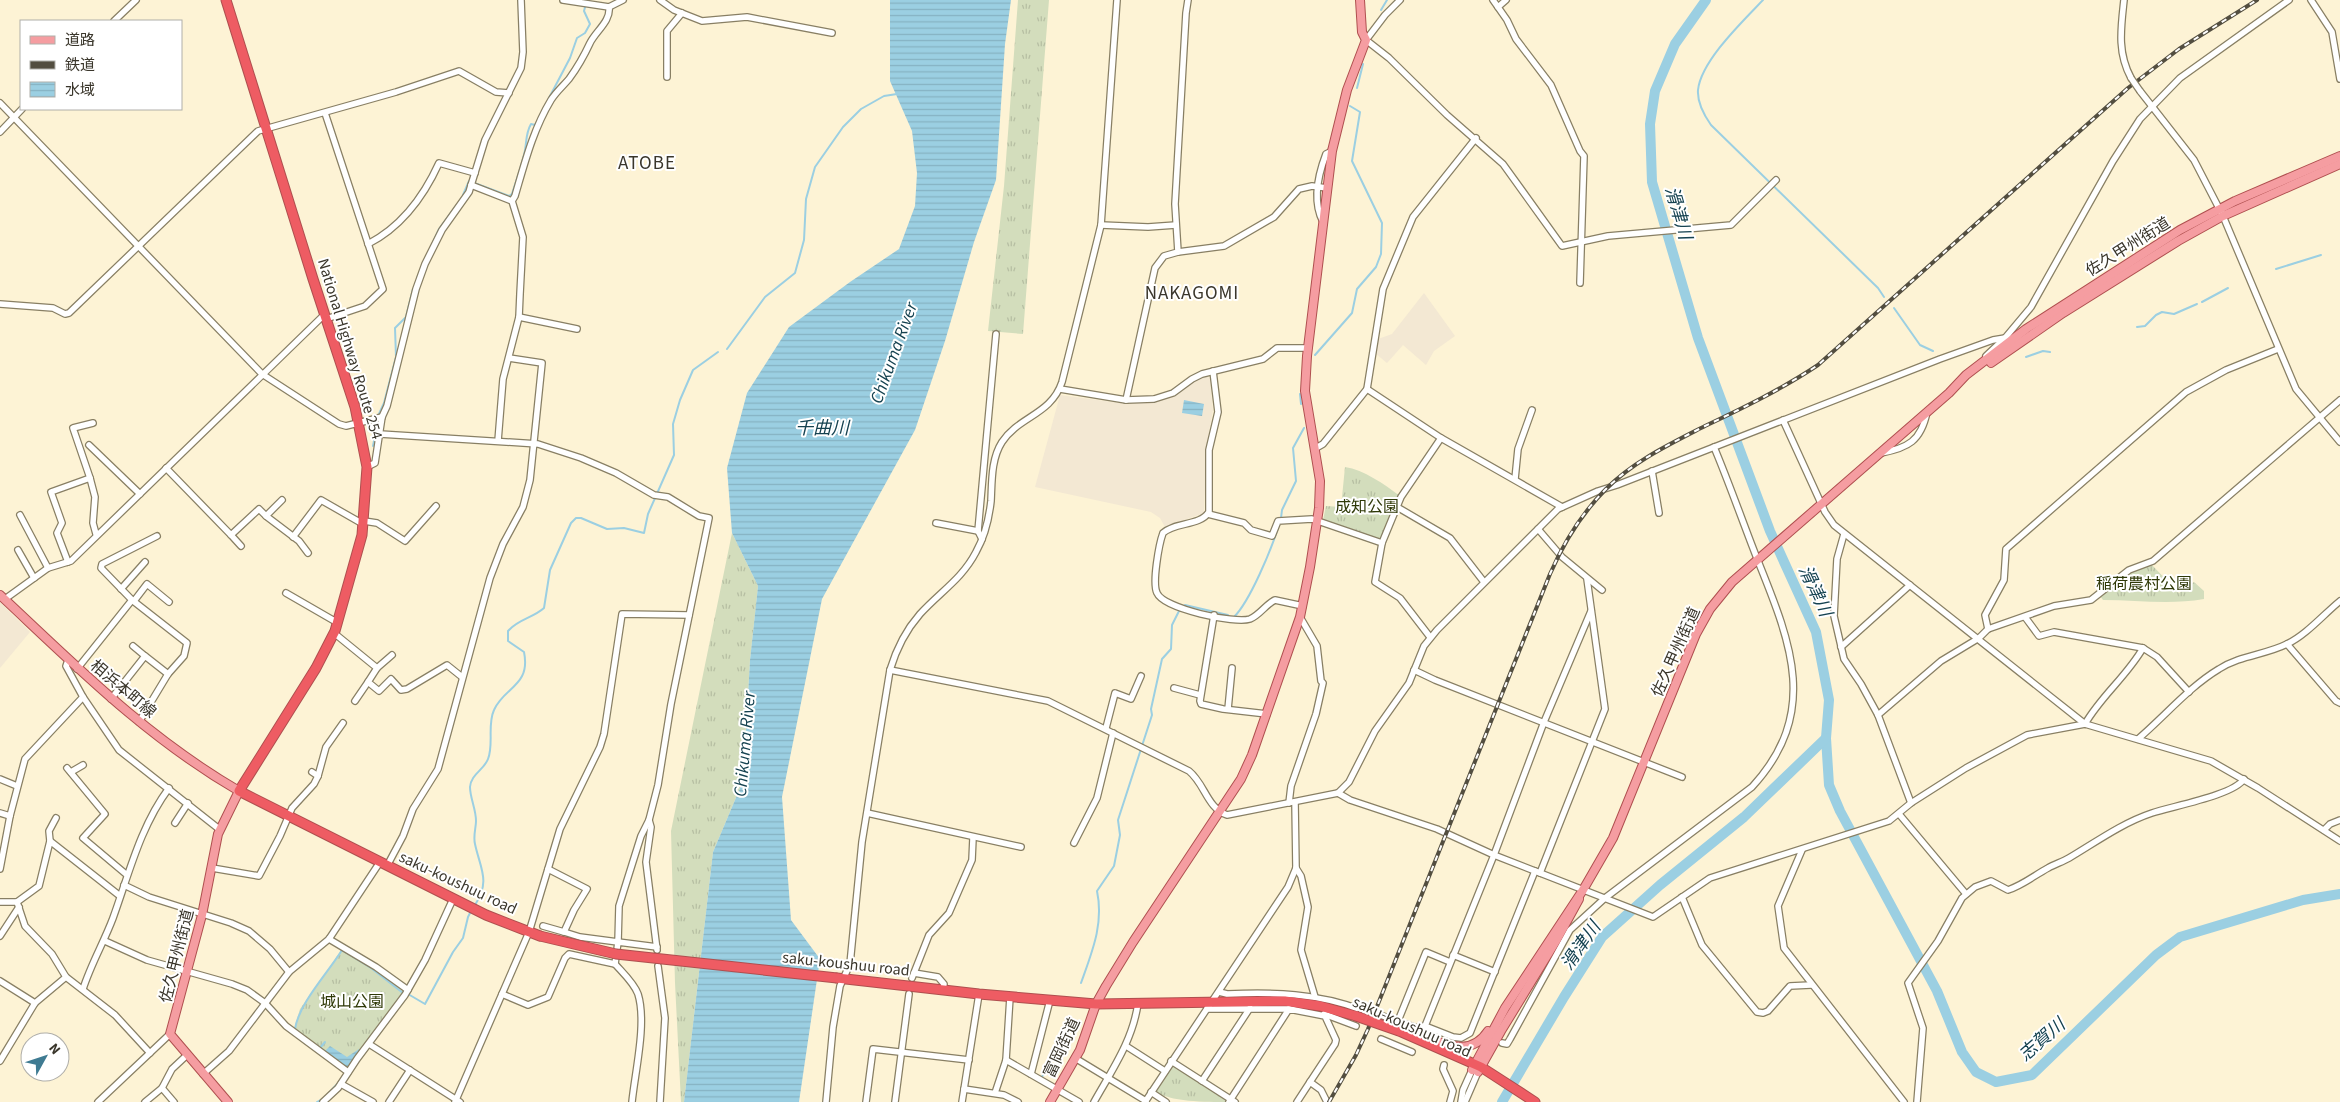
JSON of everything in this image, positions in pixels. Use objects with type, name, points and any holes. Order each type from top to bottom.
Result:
[{"type":"highway","name":"National Highway Route 254","points":[[221,0],[239,46]]},
{"type":"highway","name":"National Highway Route 254","points":[[226,0],[360,423],[367,467],[364,523],[334,633],[316,668],[239,791]]},
{"type":"highway","name":"saku-koushuu road","points":[[239,791],[453,899],[529,932],[616,954],[979,994],[1096,1004],[1286,1001],[1320,1006],[1399,1030],[1476,1068]]},
{"type":"highway","points":[[1476,1068],[1532,1100]]},
{"type":"main road","points":[[1360,0],[1362,32],[1366,40]]},
{"type":"main road","name":"富岡街道","points":[[1050,1102],[1075,1058],[1096,1004],[1133,942],[1221,812],[1245,771],[1267,714],[1300,617],[1317,520],[1320,481],[1305,391],[1308,348],[1332,151],[1347,90],[1366,40]]},
{"type":"main road","name":"佐久甲州街道","points":[[1949,393],[1966,375],[2014,338],[2162,241],[2340,156]]},
{"type":"main road","name":"佐久甲州街道","points":[[1476,1068],[1505,1008],[1583,890],[1620,823],[1691,646],[1705,617],[1724,592],[1822,503],[1949,393],[2002,354],[2221,212],[2340,164]]},
{"type":"main road","name":"相浜本町線","points":[[2,597],[77,669],[139,722],[239,791]]},
{"type":"main road","name":"佐久甲州街道","points":[[170,1034],[202,915],[219,829],[239,791]]},
{"type":"main road","name":"佐久甲州街道","points":[[1476,1068],[1576,906],[1583,890]]},
{"type":"main road","points":[[1399,1030],[1418,1034],[1457,1047],[1469,1046],[1484,1037],[1505,1008]]},
{"type":"main road","points":[[170,1034],[228,1102]]},
{"type":"street","points":[[115,20],[136,0]]},
{"type":"street","points":[[367,467],[375,463],[382,417],[387,406],[416,289],[425,264],[442,230],[465,198],[473,180],[485,140],[523,62],[521,0]]},
{"type":"street","points":[[563,0],[609,7],[623,0]]},
{"type":"street","points":[[660,0],[682,13],[702,21],[748,17],[832,33]]},
{"type":"street","points":[[826,1102],[840,978],[850,964],[858,876],[890,670],[896,652],[912,624],[962,575],[982,539],[990,510],[997,449],[1010,432],[1052,401],[1060,389],[1100,225],[1117,0]]},
{"type":"street","points":[[1178,252],[1175,204],[1182,66],[1188,0]]},
{"type":"street","points":[[1400,0],[1366,40],[1389,58],[1447,115],[1476,138],[1503,164],[1562,246],[1608,236],[1731,224],[1773,183]]},
{"type":"street","points":[[1493,0],[1516,38],[1550,85],[1584,156],[1580,283]]},
{"type":"street","points":[[1498,7],[1506,0]]},
{"type":"street","points":[[2124,0],[2120,46],[2123,60],[2131,78],[2187,150],[2221,212],[2296,389],[2340,442]]},
{"type":"street","points":[[2002,354],[2014,338],[2133,128],[2151,106],[2180,78],[2289,0]]},
{"type":"street","points":[[2311,0],[2332,32],[2340,79]]},
{"type":"street","points":[[512,201],[539,121],[553,97],[580,62],[603,25],[607,18],[609,7]]},
{"type":"street","points":[[667,77],[667,31],[682,13]]},
{"type":"street","points":[[0,304],[53,308],[65,314],[69,312],[258,131],[325,113],[459,71],[496,92],[509,93]]},
{"type":"street","points":[[0,103],[262,374],[339,424],[346,426],[382,417]]},
{"type":"street","points":[[0,132],[21,110]]},
{"type":"street","points":[[2,597],[48,568],[71,561],[96,534],[140,494],[262,374],[326,317],[365,306],[383,289],[325,113]]},
{"type":"street","points":[[1316,448],[1323,444],[1367,389],[1383,289],[1413,216],[1476,138]]},
{"type":"street","points":[[1323,222],[1319,209],[1318,176],[1326,154],[1332,151]]},
{"type":"street","points":[[368,244],[381,236],[412,209],[423,195],[439,163],[512,201],[523,237],[519,316],[504,379],[498,441]]},
{"type":"street","points":[[1126,400],[1155,268],[1164,256],[1178,252],[1224,246],[1274,217],[1299,189],[1318,186],[1327,188]]},
{"type":"street","points":[[1100,225],[1148,227],[1176,225]]},
{"type":"street","points":[[1966,375],[2005,338],[2031,307]]},
{"type":"street","points":[[519,316],[577,329]]},
{"type":"street","points":[[982,539],[978,531],[996,334]]},
{"type":"street","points":[[890,670],[1048,701],[1106,728],[1189,771],[1201,785],[1212,804],[1221,812],[1232,814],[1338,793],[1349,782],[1375,731],[1398,702],[1414,670],[1419,654],[1430,637],[1562,507],[1598,490],[1716,447],[1968,349],[2005,338]]},
{"type":"street","points":[[1060,389],[1142,401],[1173,393],[1192,379],[1213,371],[1263,358],[1280,347],[1308,348]]},
{"type":"street","points":[[1988,629],[1985,615],[2004,580],[2006,549],[2186,392],[2226,370],[2278,349]]},
{"type":"street","points":[[203,1074],[229,1051],[290,972],[329,939],[403,836],[413,809],[438,769],[490,578],[503,544],[523,507],[530,480],[532,444],[542,363],[509,358]]},
{"type":"street","points":[[1208,514],[1209,450],[1218,412],[1213,371]]},
{"type":"street","points":[[1367,389],[1441,438],[1562,507]]},
{"type":"street","points":[[1878,715],[1941,661],[1979,638],[1988,629],[2054,606],[2091,600],[2129,570],[2153,561],[2340,400]]},
{"type":"street","points":[[1515,479],[1518,449],[1532,410]]},
{"type":"street","points":[[1783,420],[1830,521],[2085,724],[2212,761],[2244,779],[2340,841]]},
{"type":"street","points":[[93,423],[73,428],[95,497],[93,523],[96,534]]},
{"type":"street","points":[[380,434],[532,444],[581,458],[616,473],[657,495],[677,501],[699,516],[709,518],[671,704],[658,784],[649,820],[641,836],[619,906],[615,964]]},
{"type":"street","points":[[1430,637],[1400,598],[1375,582],[1382,543],[1401,497],[1441,438]]},
{"type":"street","points":[[89,445],[140,494]]},
{"type":"street","points":[[1502,1043],[1506,1044],[1510,1039],[1570,930],[1606,898],[1752,787],[1768,768],[1786,738],[1791,718],[1793,694],[1788,643],[1759,559],[1716,447]]},
{"type":"street","points":[[166,468],[241,546]]},
{"type":"street","points":[[1652,471],[1659,513]]},
{"type":"street","points":[[68,562],[57,533],[62,523],[51,492],[90,478]]},
{"type":"street","points":[[266,516],[282,500]]},
{"type":"street","points":[[293,537],[321,500],[364,523],[377,524],[404,541],[436,506]]},
{"type":"street","points":[[1397,507],[1450,538],[1484,582]]},
{"type":"street","points":[[231,535],[259,509],[293,537],[308,553]]},
{"type":"street","points":[[1303,606],[1275,600],[1249,619],[1236,621],[1180,608],[1162,600],[1157,594],[1154,585],[1163,533],[1208,514],[1244,523],[1251,530],[1272,536],[1278,521],[1312,519],[1382,543]]},
{"type":"street","points":[[20,515],[48,568]]},
{"type":"street","points":[[936,523],[978,531]]},
{"type":"street","points":[[1538,529],[1556,551],[1602,590]]},
{"type":"street","points":[[1844,534],[1837,559],[1834,616],[1845,664],[1861,684],[1878,715],[1911,803]]},
{"type":"street","points":[[139,722],[168,674],[184,656],[187,643],[133,600],[101,568],[102,564],[157,536]]},
{"type":"street","points":[[18,550],[34,578]]},
{"type":"street","points":[[121,589],[145,562]]},
{"type":"street","points":[[1380,1015],[1399,1030],[1425,1026],[1455,1040],[1466,1036],[1472,1027],[1605,709],[1588,579]]},
{"type":"street","points":[[77,669],[148,584],[169,602]]},
{"type":"street","points":[[1841,647],[1910,584]]},
{"type":"street","points":[[286,593],[338,622]]},
{"type":"street","points":[[2138,739],[2189,692],[2218,670],[2232,662],[2287,644],[2299,637],[2340,601]]},
{"type":"street","points":[[1425,1026],[1494,854],[1544,722],[1591,611]]},
{"type":"street","points":[[369,1044],[457,1101],[529,932],[560,829],[600,747],[604,734],[622,614],[689,615]]},
{"type":"street","points":[[1214,615],[1200,695],[1201,704],[1267,714]]},
{"type":"street","points":[[1075,1058],[1146,1102],[1171,1061],[1288,887],[1296,868],[1291,786],[1316,714],[1323,683],[1317,646],[1300,617]]},
{"type":"street","points":[[2026,617],[2039,636],[2054,632],[2143,648],[2158,657],[2189,692]]},
{"type":"street","points":[[334,633],[377,668]]},
{"type":"street","points":[[2287,644],[2336,701],[2340,703]]},
{"type":"street","points":[[133,646],[168,674]]},
{"type":"street","points":[[1338,793],[1350,800],[1437,829],[1537,872],[1648,916],[1656,917],[1710,878],[1869,829],[1889,821],[1911,803],[1984,757],[2027,735],[2085,724],[2143,648]]},
{"type":"street","points":[[355,701],[377,668],[392,655]]},
{"type":"street","points":[[111,699],[145,656]]},
{"type":"street","points":[[68,660],[66,666],[83,697],[120,750],[188,802],[219,829]]},
{"type":"street","points":[[391,679],[402,690],[407,689],[447,665],[462,677]]},
{"type":"street","points":[[1228,709],[1232,668]]},
{"type":"street","points":[[1414,670],[1434,680],[1682,777]]},
{"type":"street","points":[[374,696],[396,674]]},
{"type":"street","points":[[1106,728],[1115,692],[1131,699],[1141,676]]},
{"type":"street","points":[[368,682],[379,691]]},
{"type":"street","points":[[1174,688],[1200,695]]},
{"type":"street","points":[[0,869],[17,786],[28,753],[83,697]]},
{"type":"street","points":[[212,868],[258,876],[292,808],[314,784],[326,748],[343,723]]},
{"type":"street","points":[[1074,843],[1098,798],[1113,732]]},
{"type":"street","points":[[83,765],[69,770],[104,814],[83,838],[128,875]]},
{"type":"street","points":[[312,772],[318,776]]},
{"type":"street","points":[[0,779],[17,786]]},
{"type":"street","points":[[1917,1102],[1923,1028],[1908,989],[1910,978],[1933,947],[1954,909],[1966,894],[1991,881],[2008,890],[2019,886],[2138,818],[2173,806],[2229,791],[2244,779]]},
{"type":"street","points":[[83,989],[89,970],[105,940],[141,836],[169,788]]},
{"type":"street","points":[[175,823],[188,802]]},
{"type":"street","points":[[0,813],[10,816]]},
{"type":"street","points":[[867,813],[973,838],[1021,847]]},
{"type":"street","points":[[1899,814],[1966,894]]},
{"type":"street","points":[[0,936],[18,905],[39,886],[50,841],[49,831],[56,818]]},
{"type":"street","points":[[543,926],[580,937],[657,948],[646,862],[651,827],[649,820]]},
{"type":"street","points":[[2324,830],[2330,824],[2340,820]]},
{"type":"street","points":[[943,990],[944,984],[938,977],[913,975],[929,935],[949,913],[972,860],[973,838]]},
{"type":"street","points":[[50,841],[120,896]]},
{"type":"street","points":[[1802,850],[1779,901],[1778,912],[1787,954],[1904,1102]]},
{"type":"street","points":[[1296,868],[1302,876],[1308,907],[1301,950],[1316,998]]},
{"type":"street","points":[[548,869],[587,889],[574,910],[564,932]]},
{"type":"street","points":[[124,885],[149,897],[231,923],[249,931],[270,949],[290,972]]},
{"type":"street","points":[[1682,897],[1702,945],[1757,1012],[1768,1011],[1790,986],[1811,985]]},
{"type":"street","points":[[323,1102],[341,1084],[408,990],[426,960],[453,899]]},
{"type":"street","points":[[0,902],[18,905]]},
{"type":"street","points":[[18,905],[25,926],[52,954],[66,977],[115,1015],[150,1053]]},
{"type":"street","points":[[329,939],[376,966],[408,990]]},
{"type":"street","points":[[105,940],[147,960],[247,990],[265,1003],[286,1026],[348,1072]]},
{"type":"street","points":[[1399,1030],[1426,952],[1450,962]]},
{"type":"street","points":[[502,994],[528,1005],[548,997],[565,958],[569,954],[615,964],[634,986],[640,1005],[640,1042],[632,1102]]},
{"type":"street","points":[[1453,955],[1495,972]]},
{"type":"street","points":[[658,966],[664,1018],[660,1102]]},
{"type":"street","points":[[0,1061],[34,1004],[66,977]]},
{"type":"street","points":[[0,981],[34,1004]]},
{"type":"street","points":[[1219,992],[1227,994],[1276,992],[1316,998],[1358,1017]]},
{"type":"street","points":[[895,1102],[909,994]]},
{"type":"street","points":[[962,1102],[979,994]]},
{"type":"street","points":[[995,1093],[1006,1060],[1010,996]]},
{"type":"street","points":[[1031,1074],[1050,1000]]},
{"type":"street","points":[[1094,1102],[1126,1046],[1136,1020],[1138,1003]]},
{"type":"street","points":[[1202,1081],[1250,1008]]},
{"type":"street","points":[[1207,1009],[1289,1009],[1358,1017]]},
{"type":"street","points":[[1171,1061],[1232,1101],[1289,1009]]},
{"type":"street","points":[[1297,1102],[1336,1044],[1324,1014]]},
{"type":"street","points":[[1472,1027],[1482,1032]]},
{"type":"street","points":[[98,1102],[170,1034]]},
{"type":"street","points":[[1381,1038],[1412,1052]]},
{"type":"street","points":[[1126,1046],[1165,1071]]},
{"type":"street","points":[[866,1102],[873,1049],[969,1060]]},
{"type":"street","points":[[145,1102],[162,1088],[172,1069],[188,1055]]},
{"type":"street","points":[[1006,1060],[1058,1088],[1079,1102]]},
{"type":"street","points":[[1444,1065],[1443,1069],[1453,1091],[1450,1102]]},
{"type":"street","points":[[1461,1102],[1463,1090],[1476,1068]]},
{"type":"street","points":[[1465,1102],[1476,1068]]},
{"type":"street","points":[[389,1102],[410,1070]]},
{"type":"street","points":[[1310,1082],[1321,1090],[1326,1102]]},
{"type":"street","points":[[341,1084],[373,1102]]},
{"type":"street","points":[[162,1088],[174,1102]]},
{"type":"street","points":[[964,1088],[995,1093],[1018,1102]]},
{"type":"street","points":[[1151,1092],[1166,1102]]},
{"type":"shaded area","points":[[1424,293],[1455,336],[1434,351],[1426,365],[1403,345],[1387,363],[1375,353],[1378,339],[1392,334]]},
{"type":"shaded area","points":[[1205,376],[1210,378],[1213,410],[1207,443],[1204,513],[1165,527],[1160,518],[1151,512],[1035,487],[1060,395],[1128,404],[1154,401],[1172,396],[1193,381]]},
{"type":"shaded area","points":[[0,602],[30,632],[0,668]]},
{"type":"green space","points":[[1018,0],[1049,0],[1023,334],[988,331],[1004,186]]},
{"type":"green space","name":"成知公園","points":[[1345,467],[1367,474],[1400,496],[1383,538],[1380,540],[1323,520],[1326,506],[1341,507]]},
{"type":"green space","points":[[732,533],[758,586],[750,660],[743,781],[713,852],[684,1102],[681,1102],[675,983],[671,831]]},
{"type":"green space","name":"稲荷農村公園","points":[[2150,563],[2179,593],[2194,582],[2204,591],[2204,599],[2154,602],[2103,600],[2100,596],[2130,572]]},
{"type":"green space","name":"城山公園","points":[[342,949],[403,989],[404,994],[348,1068],[294,1029],[300,1009]]},
{"type":"green space","points":[[1174,1066],[1225,1099],[1226,1102],[1178,1099],[1161,1095],[1156,1091]]},
{"type":"water","name":"千曲川","points":[[890,0],[1011,0],[1005,44],[996,180],[974,242],[945,341],[915,430],[822,599],[782,797],[791,920],[820,959],[799,1102],[684,1102],[713,852],[743,781],[750,660],[758,586],[732,533],[727,468],[747,393],[789,327],[899,249],[915,206],[917,173],[912,131],[890,81]]},
{"type":"water","points":[[1184,400],[1204,404],[1202,416],[1182,413]]},
{"type":"water","points":[[330,1046],[347,1057],[359,1049],[361,1050],[346,1068],[324,1052]]},
{"type":"waterway","points":[[549,98],[570,58],[577,38],[585,33],[590,24],[584,11],[587,0]]},
{"type":"waterway","points":[[1381,10],[1387,0]]},
{"type":"waterway","name":"志賀川","points":[[1706,0],[1675,44],[1655,91],[1650,124],[1652,182],[1698,338],[1770,531],[1816,632],[1829,700],[1826,738],[1829,785],[1840,811],[1937,991],[1962,1052],[1976,1072],[1996,1082],[2032,1075],[2156,955],[2180,937],[2303,900],[2340,894]]},
{"type":"waterway","points":[[1763,0],[1734,30],[1707,67],[1698,90],[1701,109],[1711,125],[1878,288],[1884,297]]},
{"type":"waterway","points":[[1357,88],[1363,64]]},
{"type":"waterway","points":[[727,349],[765,297],[795,273],[804,240],[806,199],[815,167],[843,127],[861,109],[884,96],[897,94]]},
{"type":"waterway","points":[[1315,355],[1352,313],[1357,289],[1376,267],[1381,254],[1382,223],[1352,161],[1360,112],[1350,106]]},
{"type":"waterway","points":[[463,195],[469,181],[509,196],[512,194],[523,160],[529,128],[531,124],[535,125],[538,120]]},
{"type":"waterway","points":[[417,278],[439,229],[458,203]]},
{"type":"waterway","points":[[2276,269],[2321,255]]},
{"type":"waterway","points":[[2202,302],[2228,288]]},
{"type":"waterway","points":[[378,416],[384,403],[396,357],[395,328],[406,317],[413,289]]},
{"type":"waterway","points":[[2137,327],[2145,326],[2162,312],[2174,314],[2197,304]]},
{"type":"waterway","points":[[1894,308],[1920,345],[1933,351]]},
{"type":"waterway","points":[[2026,357],[2043,351],[2050,352]]},
{"type":"waterway","points":[[475,905],[482,889],[483,874],[474,841],[476,817],[470,787],[475,775],[484,766],[490,753],[491,722],[494,710],[498,702],[515,685],[524,672],[524,652],[508,641],[508,631],[516,624],[544,608],[550,570],[571,523],[576,518],[581,518],[607,529],[624,528],[644,533],[648,514],[674,455],[673,424],[680,400],[693,370],[718,352]]},
{"type":"waterway","points":[[1300,394],[1301,404]]},
{"type":"waterway","points":[[373,446],[378,421]]},
{"type":"waterway","points":[[1281,518],[1282,510],[1296,481],[1293,448],[1304,428]]},
{"type":"waterway","points":[[1234,617],[1253,588],[1278,528]]},
{"type":"waterway","points":[[1185,605],[1228,615]]},
{"type":"waterway","points":[[1081,983],[1096,938],[1099,915],[1097,891],[1114,866],[1120,835],[1118,820],[1152,715],[1151,709],[1162,659],[1171,649],[1172,625],[1179,611]]},
{"type":"waterway","name":"滑津川","points":[[1502,1102],[1602,937],[1660,885],[1744,817],[1826,738]]},
{"type":"waterway","points":[[408,994],[425,1004],[453,952],[463,938],[471,911]]},
{"type":"waterway","points":[[296,1030],[302,1009],[342,950],[371,968],[403,993]]},
{"type":"waterway","points":[[1042,1077],[1063,1031]]},
{"type":"waterway","points":[[318,1047],[320,1048],[325,1042]]},
{"type":"waterway","points":[[327,1095],[339,1082]]},
{"type":"waterway","points":[[317,1102],[324,1098]]},
{"type":"railway","points":[[1329,1102],[1356,1055],[1368,1029],[1550,574],[1567,540],[1589,508],[1617,479],[1640,462],[1776,390],[1818,365],[2128,88],[2179,49],[2257,0]]},
{"type":"district","name":"ATOBE","points":[[647,163]]},
{"type":"district","name":"NAKAGOMI","points":[[1192,293]]},
{"type":"water label","name":"Chikuma River","points":[[894,353]]},
{"type":"water label","name":"Chikuma River","points":[[745,744]]}]
